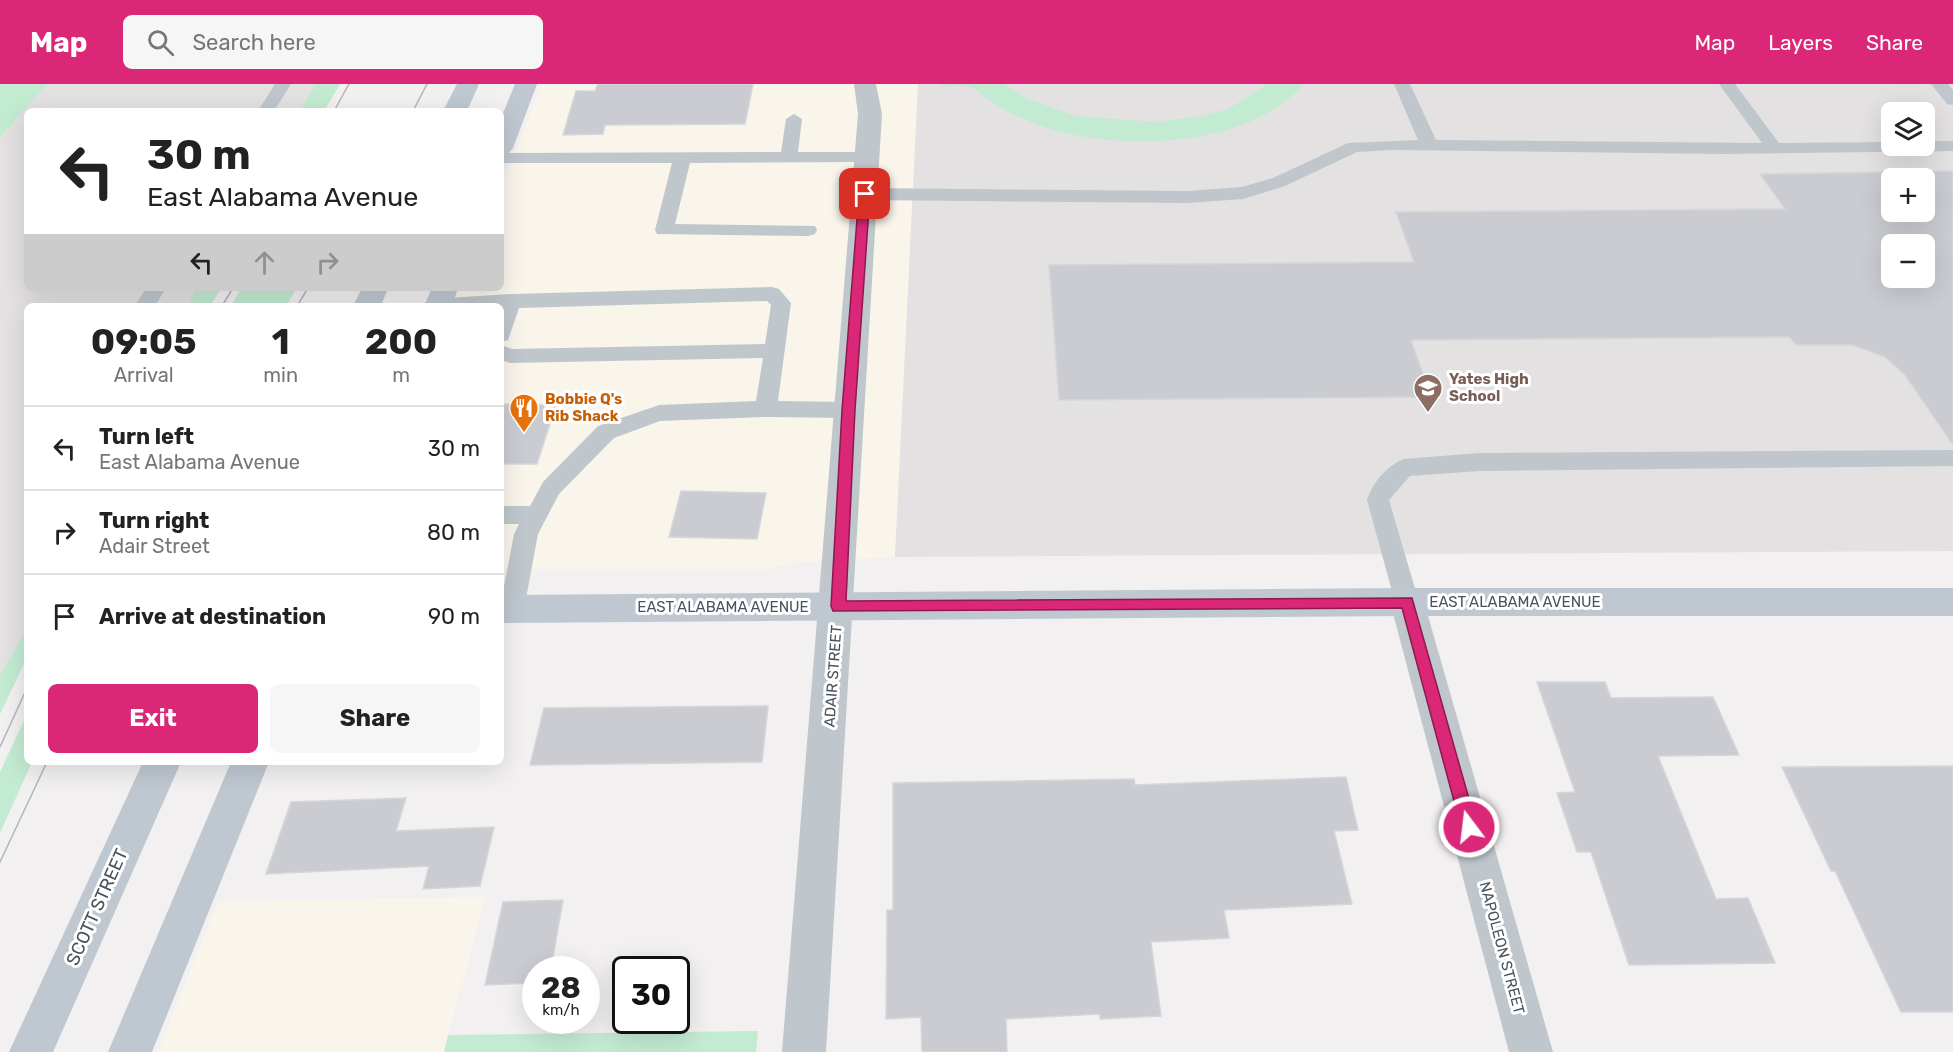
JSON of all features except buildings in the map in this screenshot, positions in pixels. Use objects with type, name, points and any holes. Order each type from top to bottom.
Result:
[{"type":"street","points":[[456,108],[468,84]]},
{"type":"street","points":[[504,140],[526,84]]},
{"type":"street","name":"ADAIR STREET","points":[[804,1052],[838,606],[848,410],[865,194],[870,114],[865,84]]},
{"type":"street","name":"EAST ALABAMA AVENUE","points":[[506,609],[1407,602],[1953,602]]},
{"type":"street","name":"NAPOLEON STREET","points":[[1407,602],[1531,1052]]},
{"type":"street","name":"SCOTT STREET","points":[[31,1052],[161,765]]},
{"type":"street","points":[[130,1052],[249,765]]},
{"type":"lane","points":[[268,108],[283,84]]},
{"type":"lane","points":[[1402,84],[1428,145]]},
{"type":"lane","points":[[1727,84],[1775,148]]},
{"type":"lane","points":[[1939,84],[1953,100]]},
{"type":"lane","points":[[789,158],[794,119]]},
{"type":"lane","points":[[865,194],[1187,197],[1243,194],[1279,182],[1354,147],[1428,145],[1775,148],[1953,146]]},
{"type":"lane","points":[[504,158],[867,157]]},
{"type":"lane","points":[[682,158],[664,230],[808,230]]},
{"type":"lane","points":[[441,299],[511,301],[772,294],[781,303],[766,409]]},
{"type":"lane","points":[[504,325],[511,301]]},
{"type":"lane","points":[[504,353],[510,356],[774,351]]},
{"type":"lane","points":[[506,609],[526,534],[551,488],[606,432],[659,412],[766,409],[848,410]]},
{"type":"lane","points":[[1407,602],[1378,500],[1381,491],[1404,468],[1479,462],[1953,458]]},
{"type":"lane","points":[[504,515],[537,515]]},
{"type":"shaded area","points":[[0,84],[340,84],[326,108],[24,108],[24,291],[219,291],[212,303],[24,303],[24,663],[0,714]]},
{"type":"shaded area","points":[[542,84],[918,84],[895,557],[792,563],[770,569],[504,569],[504,303],[455,303],[460,291],[504,291],[504,180]]},
{"type":"shaded area","name":"Yates High School","points":[[918,84],[1953,84],[1953,551],[895,557]]},
{"type":"shaded area","points":[[485,897],[444,1052],[158,1052],[218,901]]},
{"type":"green space","points":[[0,84],[47,84],[24,108],[0,137]]},
{"type":"green space","points":[[316,84],[340,84],[326,108],[302,108]]},
{"type":"green space","points":[[940,84],[1003,84],[1028,99],[1076,116],[1157,122],[1208,115],[1228,109],[1268,84],[1303,84],[1278,106],[1247,123],[1212,134],[1174,140],[1135,141],[1097,139],[1062,132],[1007,111],[972,87],[940,86]]},
{"type":"green space","points":[[195,291],[219,291],[212,303],[189,303]]},
{"type":"green space","points":[[239,291],[295,291],[288,303],[233,303]]},
{"type":"green space","points":[[24,634],[24,663],[0,714],[0,675]]},
{"type":"green space","points":[[24,720],[24,765],[31,765],[0,833],[0,772]]},
{"type":"green space","points":[[758,1031],[756,1052],[444,1052],[448,1035],[690,1034],[690,1032]]},
{"type":"tram line","points":[[336,108],[349,84]]},
{"type":"tram line","points":[[415,108],[427,84]]},
{"type":"tram line","points":[[224,303],[231,291]]},
{"type":"tram line","points":[[299,303],[306,291]]},
{"type":"tram line","points":[[0,747],[24,695]]},
{"type":"tram line","points":[[0,862],[46,765]]},
{"type":"place","name":"Yates High School","points":[[1428,414]]},
{"type":"place","name":"Bobbie Q's Rib Shack","points":[[524,434]]},
{"type":"route","points":[[865,194],[848,410],[838,606],[1407,602],[1469,827]]}]
